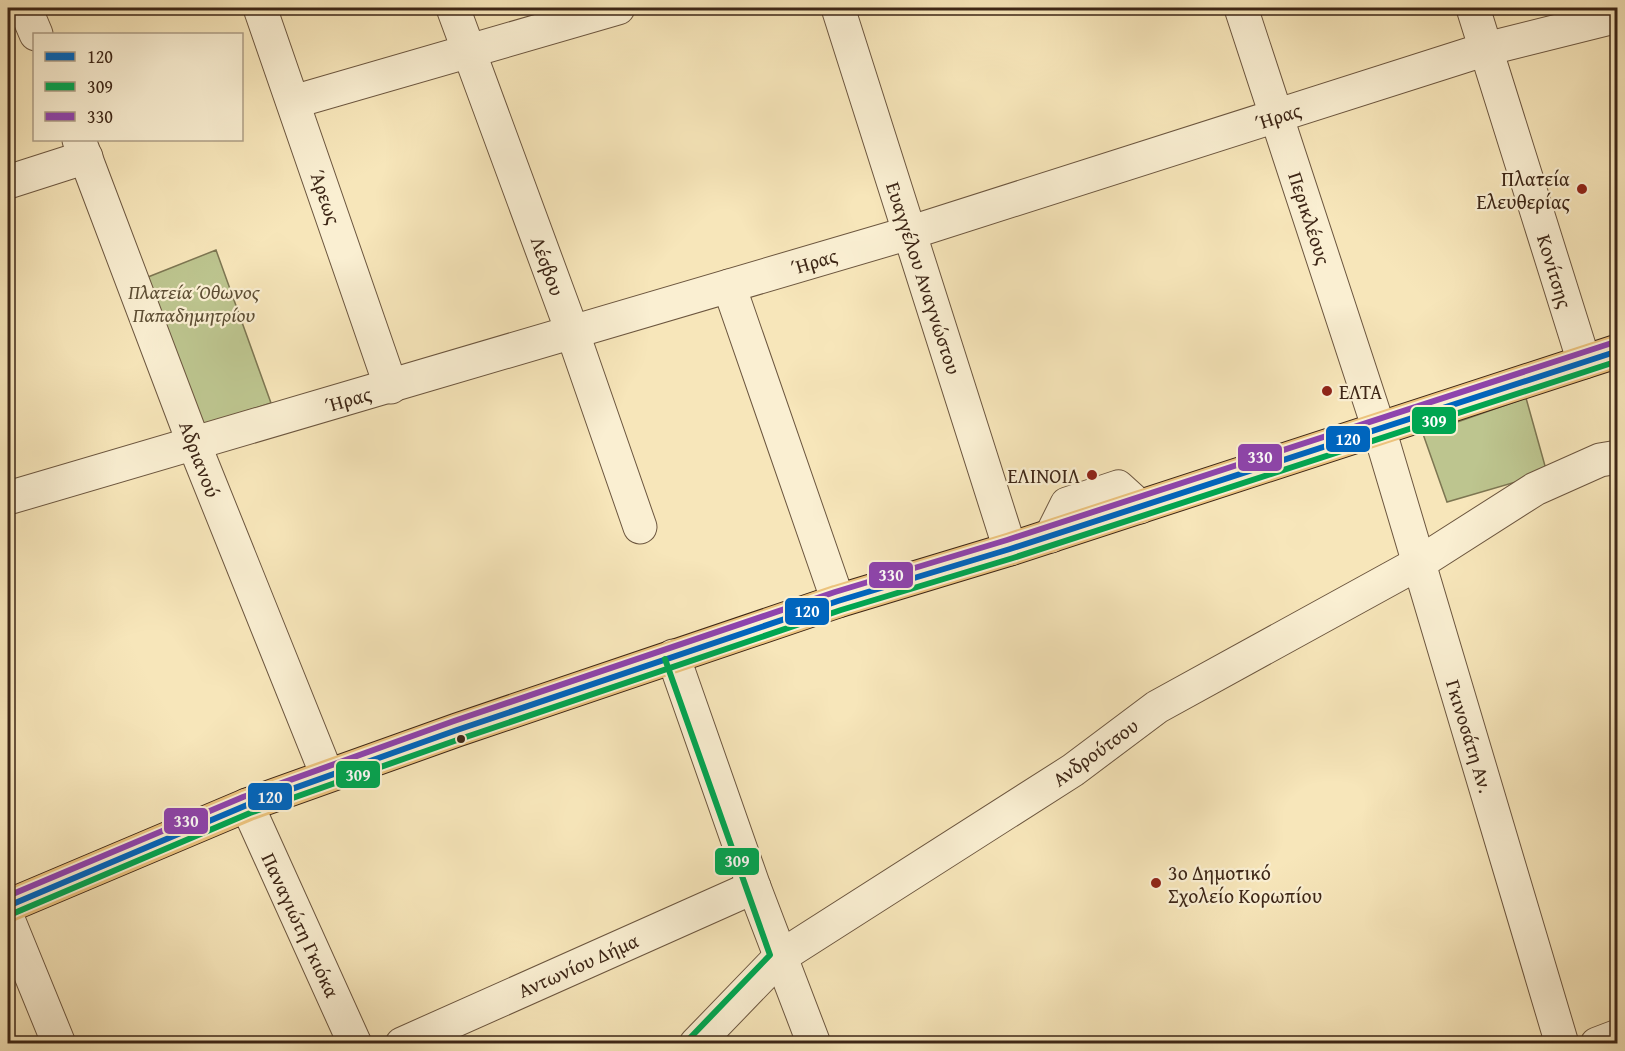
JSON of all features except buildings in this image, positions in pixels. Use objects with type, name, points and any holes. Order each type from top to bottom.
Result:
[{"type":"main road","points":[[8,906],[247,805],[327,775],[673,656],[1051,536],[1617,351]]},
{"type":"street","points":[[25,8],[36,33]]},
{"type":"street","name":"Άρεως","points":[[260,8],[392,387]]},
{"type":"street","name":"Λέσβου","points":[[453,8],[572,331],[640,527]]},
{"type":"street","points":[[293,102],[618,8]]},
{"type":"street","name":"Ευαγγέλου Αναγνώστου","points":[[838,8],[1010,549]]},
{"type":"street","name":"Περικλέους","points":[[1241,8],[1379,429]]},
{"type":"street","name":"Κονίτσης","points":[[1473,8],[1584,362]]},
{"type":"street","name":"Ήρας","points":[[8,498],[392,387],[572,331],[909,233],[1486,49],[1617,16]]},
{"type":"street","points":[[8,182],[82,148]]},
{"type":"street","name":"Αδριανού","points":[[82,148],[194,444],[327,775]]},
{"type":"street","points":[[729,286],[838,602]]},
{"type":"street","name":"Γκινοσάτη Αν.","points":[[1379,429],[1562,1044]]},
{"type":"street","name":"Ανδρούτσου","points":[[696,1044],[780,957],[1073,770],[1157,707],[1419,563],[1534,489],[1600,460],[1617,457]]},
{"type":"street","points":[[673,656],[754,887],[814,1044]]},
{"type":"street","name":"Παναγιώτη Γκιόκα","points":[[247,805],[355,1044]]},
{"type":"street","name":"Αντωνίου Δήμα","points":[[402,1044],[754,887]]},
{"type":"street","points":[[8,919],[58,1044]]},
{"type":"street","points":[[1597,1044],[1617,1036]]},
{"type":"green space","name":"Πλατεία Όθωνος Παπαδημητρίου","points":[[216,250],[271,403],[202,425],[143,279]]},
{"type":"green space","points":[[1526,398],[1547,473],[1447,502],[1423,434]]},
{"type":"transit line","name":"330","points":[[8,896],[243,797],[454,721],[835,592],[1007,540],[1615,342]]},
{"type":"transit line","name":"120","points":[[8,906],[247,805],[457,730],[838,601],[1010,549],[1618,351]]},
{"type":"transit line","name":"309","points":[[12,914],[250,813],[460,739],[841,610],[1013,558],[1618,361]]},
{"type":"transit line","name":"309","points":[[665,659],[770,955],[690,1038]]},
{"type":"place","name":"Πλατεία Ελευθερίας","points":[[1582,189]]},
{"type":"place","name":"ΕΛΤΑ","points":[[1327,391]]},
{"type":"place","name":"ΕΛΙΝΟΙΛ","points":[[1092,475]]},
{"type":"place","name":"3ο Δημοτικό Σχολείο Κορωπίου","points":[[1156,883]]}]
